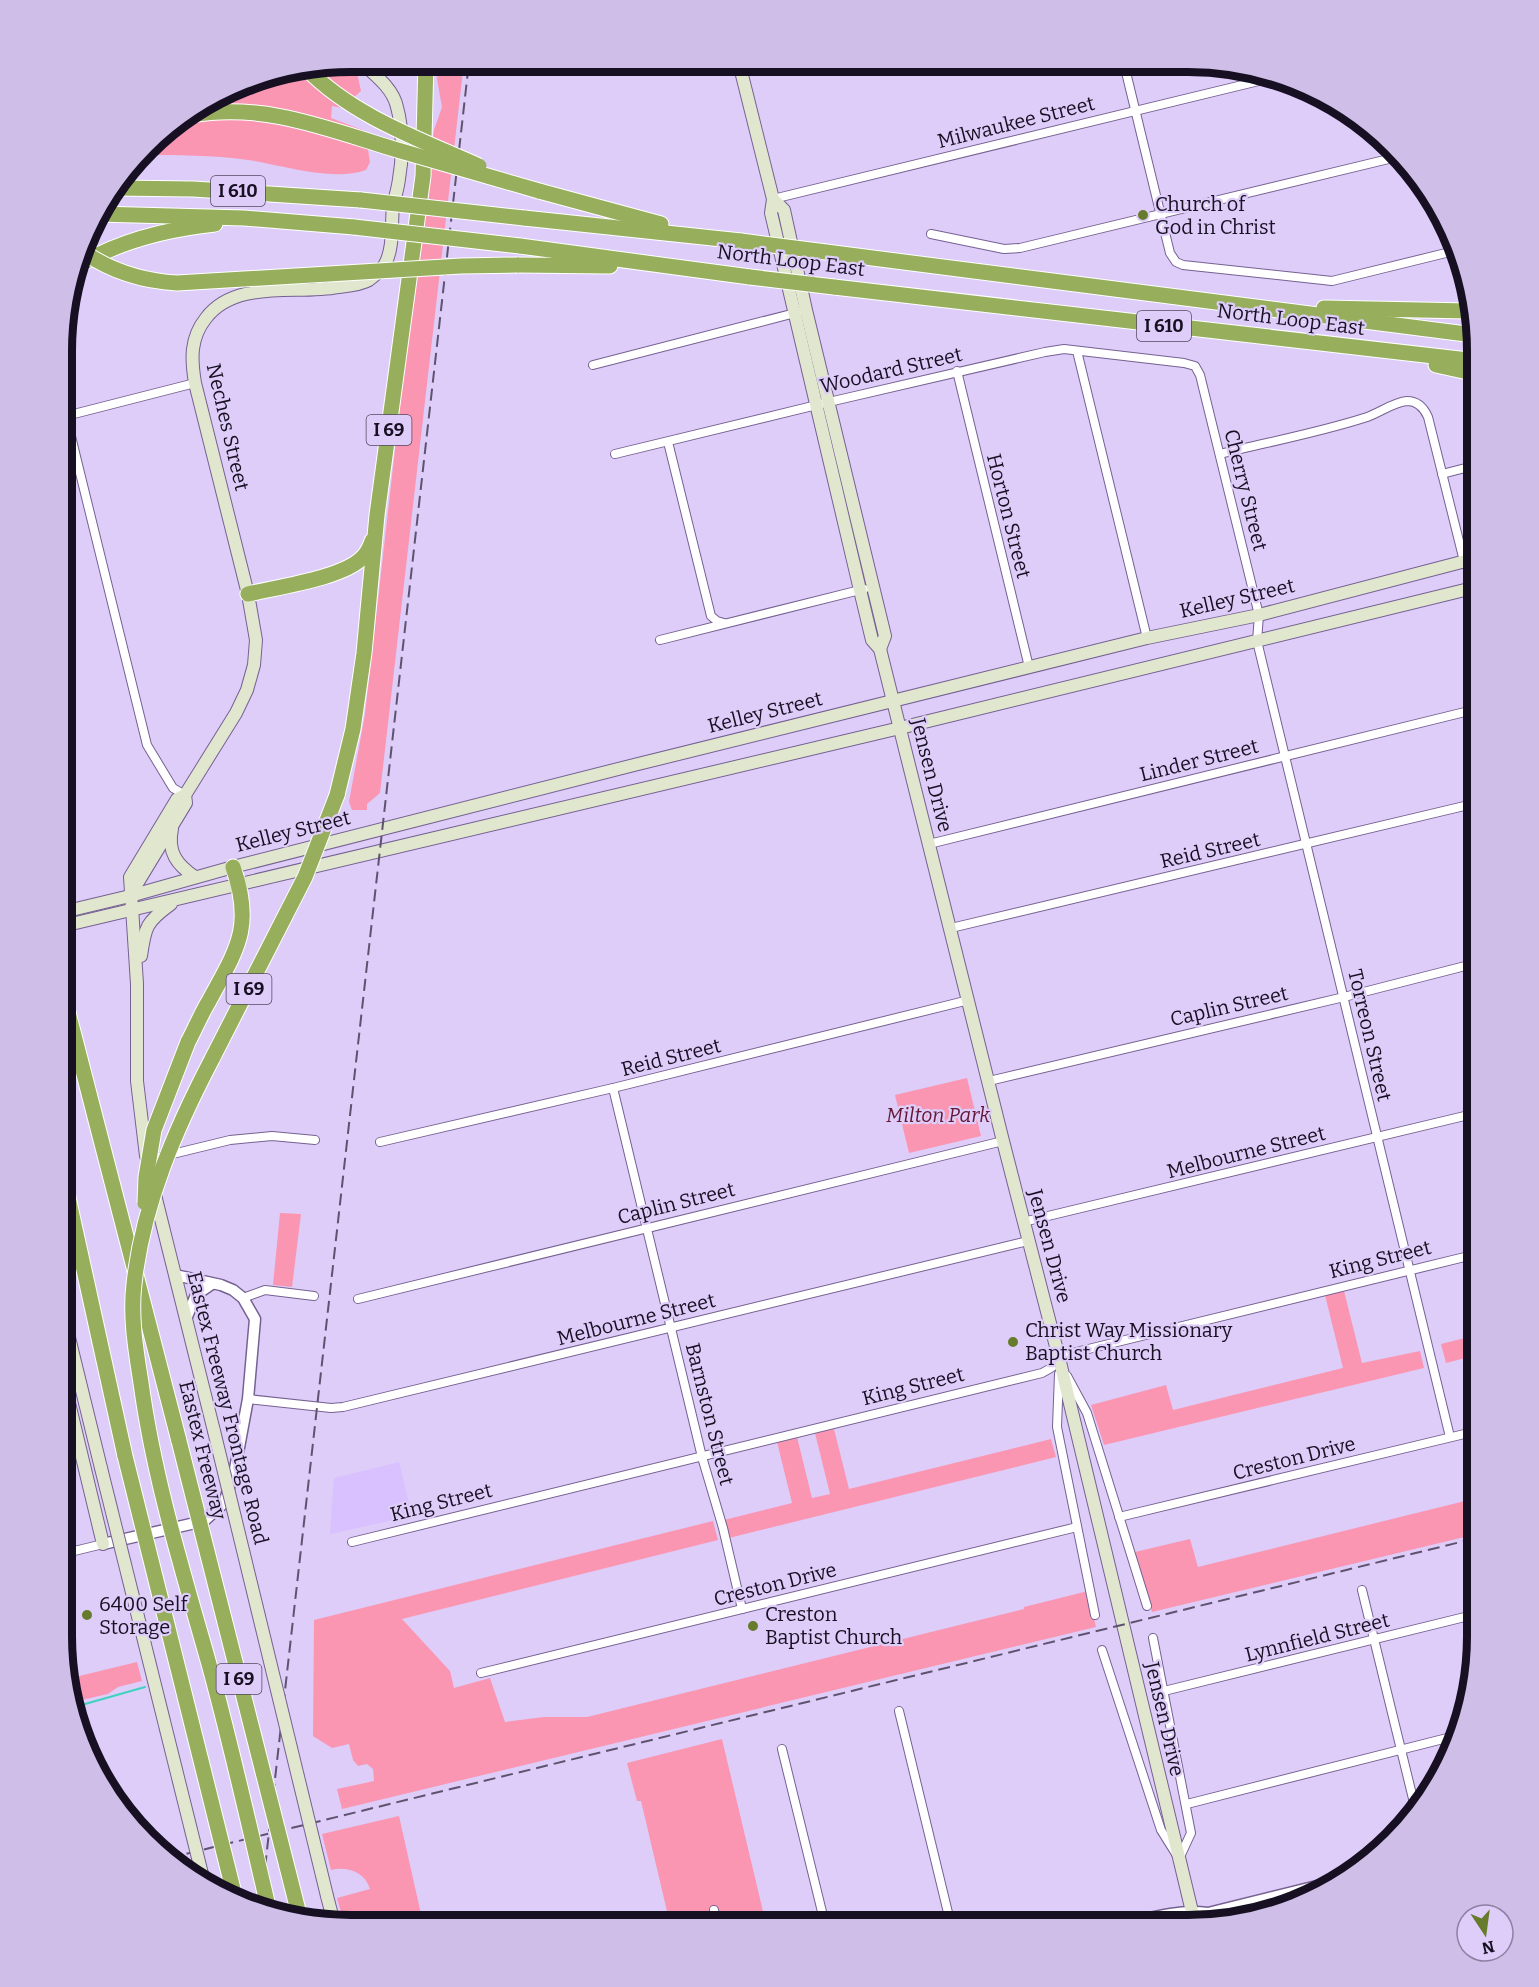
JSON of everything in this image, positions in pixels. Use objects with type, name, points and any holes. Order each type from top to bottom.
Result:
[{"type":"highway","name":"I 69","points":[[144,1224],[162,1168],[184,1114],[305,877],[337,795],[353,729],[364,653],[376,533],[423,176],[426,72]]},
{"type":"highway","points":[[314,74],[334,93],[361,110],[539,191]]},
{"type":"highway","points":[[204,113],[241,111],[299,120],[539,191],[719,238]]},
{"type":"highway","name":"North Loop East","points":[[125,188],[203,190],[362,200],[719,238],[1466,333]]},
{"type":"highway","name":"North Loop East","points":[[108,214],[192,216],[354,227],[834,287],[1467,360]]},
{"type":"highway","points":[[87,261],[123,244],[180,228],[229,223],[296,222]]},
{"type":"highway","points":[[89,256],[128,275],[177,283],[461,266],[517,265],[618,267],[745,276]]},
{"type":"highway","points":[[1248,306],[1464,311]]},
{"type":"highway","points":[[1348,347],[1467,372]]},
{"type":"highway","points":[[248,594],[326,575],[351,566],[366,554],[376,533]]},
{"type":"highway","points":[[233,867],[239,885],[243,914],[236,951],[188,1042],[154,1130],[146,1177],[144,1224],[134,1286],[134,1341],[146,1420],[174,1540],[220,1704],[267,1902]]},
{"type":"highway","name":"Eastex Freeway","points":[[72,1028],[298,1910]]},
{"type":"highway","points":[[72,1215],[125,1456],[233,1888]]},
{"type":"main road","name":"Neches Street","points":[[130,896],[129,877],[177,799],[184,795],[236,713],[248,690],[254,666],[256,640],[248,594],[195,383],[192,365],[193,341],[200,325],[218,304],[244,294],[323,290],[367,281],[385,264],[390,247],[393,206],[400,177],[401,133],[397,105],[383,82],[372,72]]},
{"type":"main road","name":"Jensen Drive","points":[[741,72],[773,199],[771,213],[829,402],[885,636],[880,649]]},
{"type":"main road","name":"Jensen Drive","points":[[800,312],[816,405],[872,640],[880,649],[951,928],[1060,1362],[1193,1915]]},
{"type":"main road","name":"Kelley Street","points":[[72,910],[893,701],[1147,638],[1259,615],[1467,560]]},
{"type":"main road","name":"Kelley Street","points":[[72,924],[900,728],[1467,589]]},
{"type":"main road","name":"Neches Street","points":[[130,896],[142,872],[186,803],[184,795]]},
{"type":"main road","points":[[173,825],[170,845],[172,855],[183,869],[195,877]]},
{"type":"main road","name":"Eastex Freeway Frontage Road","points":[[130,896],[137,984],[137,1081],[147,1160],[332,1914]]},
{"type":"main road","points":[[137,984],[147,927],[175,900]]},
{"type":"main road","points":[[72,1350],[201,1872]]},
{"type":"main road","points":[[72,1440],[103,1544]]},
{"type":"street","points":[[1126,72],[1161,215],[1172,256],[1176,262],[1183,265],[1332,281],[1449,252]]},
{"type":"street","name":"Milwaukee Street","points":[[773,199],[1257,81]]},
{"type":"street","points":[[931,234],[1004,249],[1020,248],[1390,159]]},
{"type":"street","points":[[592,365],[800,312]]},
{"type":"street","name":"Woodard Street","points":[[615,454],[957,371],[1045,352],[1064,349],[1178,362]]},
{"type":"street","points":[[1077,351],[1147,638]]},
{"type":"street","name":"Cherry Street","points":[[1178,362],[1195,366],[1200,375],[1259,615],[1257,641]]},
{"type":"street","name":"Horton Street","points":[[957,371],[1029,668]]},
{"type":"street","points":[[72,414],[195,383]]},
{"type":"street","points":[[1220,454],[1365,418],[1403,402],[1412,401],[1425,409],[1428,417],[1464,561]]},
{"type":"street","points":[[72,440],[147,745],[173,788],[184,795]]},
{"type":"street","points":[[668,442],[711,616],[727,624]]},
{"type":"street","points":[[1442,474],[1467,468]]},
{"type":"street","points":[[660,640],[873,587]]},
{"type":"street","name":"Torreon Street","points":[[1257,641],[1450,1437]]},
{"type":"street","name":"Linder Street","points":[[928,844],[1467,711]]},
{"type":"street","name":"Reid Street","points":[[951,928],[1467,805]]},
{"type":"street","name":"Caplin Street","points":[[989,1081],[1467,966]]},
{"type":"street","name":"Reid Street","points":[[381,1142],[613,1088],[969,1000]]},
{"type":"street","name":"Barnston Street","points":[[613,1088],[702,1456],[723,1528],[742,1608]]},
{"type":"street","name":"Melbourne Street","points":[[1023,1222],[1467,1115]]},
{"type":"street","points":[[147,1160],[230,1140],[272,1136],[315,1140]]},
{"type":"street","name":"Caplin Street","points":[[357,1299],[1003,1142]]},
{"type":"street","name":"Melbourne Street","points":[[248,1399],[331,1408],[343,1407],[1028,1240]]},
{"type":"street","name":"King Street","points":[[352,1542],[1042,1373],[1068,1354],[1467,1256]]},
{"type":"street","points":[[72,1552],[204,1521],[224,1503],[235,1469],[248,1399],[255,1319],[243,1298],[221,1285],[175,1275]]},
{"type":"street","points":[[186,1319],[196,1295],[212,1284]]},
{"type":"street","points":[[243,1298],[265,1290],[314,1296]]},
{"type":"street","points":[[1060,1362],[1087,1413],[1147,1606]]},
{"type":"street","points":[[1060,1362],[1057,1427],[1095,1614]]},
{"type":"street","name":"Creston Drive","points":[[1119,1517],[1467,1433]]},
{"type":"street","name":"Creston Drive","points":[[481,1673],[1077,1527]]},
{"type":"street","points":[[1362,1590],[1413,1800]]},
{"type":"street","name":"Lynnfield Street","points":[[1164,1691],[1467,1617]]},
{"type":"street","points":[[1153,1638],[1191,1833],[1179,1860]]},
{"type":"street","points":[[1102,1650],[1161,1830],[1179,1860]]},
{"type":"street","points":[[899,1711],[949,1915]]},
{"type":"street","points":[[1187,1804],[1448,1738]]},
{"type":"street","points":[[782,1749],[823,1915]]},
{"type":"street","points":[[1163,1915],[1192,1911],[1208,1913],[1305,1889]]},
{"type":"street","points":[[714,1910],[715,1915]]},
{"type":"shaded area","points":[[399,1462],[412,1516],[330,1534],[334,1478]]},
{"type":"green space","points":[[357,72],[361,91],[342,108],[332,106],[331,118],[365,131],[370,162],[366,170],[353,173],[323,173],[234,158],[153,155],[196,119],[244,93],[297,77]]},
{"type":"green space","points":[[438,72],[463,72],[380,793],[367,804],[367,810],[352,810],[349,802],[365,714],[425,186],[434,130],[442,107],[437,79]]},
{"type":"green space","name":"Milton Park","points":[[967,1078],[981,1136],[909,1153],[895,1095]]},
{"type":"green space","points":[[280,1213],[301,1214],[292,1287],[273,1285]]},
{"type":"green space","points":[[1344,1291],[1362,1363],[1420,1351],[1424,1368],[1104,1445],[1091,1405],[1166,1385],[1173,1410],[1343,1368],[1325,1295]]},
{"type":"green space","points":[[1467,1338],[1467,1358],[1446,1363],[1441,1344]]},
{"type":"green space","points":[[834,1429],[849,1489],[1051,1439],[1056,1457],[729,1538],[724,1520],[792,1503],[777,1442],[797,1437],[812,1498],[830,1494],[815,1433]]},
{"type":"green space","points":[[1467,1500],[1467,1536],[1152,1612],[1135,1552],[1190,1539],[1198,1567]]},
{"type":"green space","points":[[713,1521],[718,1540],[402,1619],[450,1671],[454,1688],[490,1678],[505,1722],[544,1717],[587,1717],[1024,1609],[1024,1607],[1088,1591],[1096,1627],[342,1809],[337,1789],[374,1781],[373,1769],[367,1764],[358,1766],[353,1760],[349,1744],[332,1748],[313,1736],[314,1620]]},
{"type":"green space","points":[[137,1662],[142,1681],[118,1687],[108,1694],[80,1700],[75,1677]]},
{"type":"green space","points":[[722,1739],[764,1915],[668,1915],[641,1801],[637,1801],[627,1763]]},
{"type":"green space","points":[[399,1816],[421,1915],[342,1914],[337,1898],[370,1889],[360,1874],[343,1869],[331,1870],[322,1834]]},
{"type":"waterway","points":[[81,1705],[145,1687]]},
{"type":"railway","points":[[261,1900],[468,72]]},
{"type":"railway","points":[[179,1856],[1467,1540]]},
{"type":"place","name":"Church of God in Christ","points":[[1143,215]]},
{"type":"place","name":"Christ Way Missionary Baptist Church","points":[[1013,1342]]},
{"type":"place","name":"6400 Self Storage","points":[[87,1615]]},
{"type":"place","name":"Creston Baptist Church","points":[[753,1626]]}]
